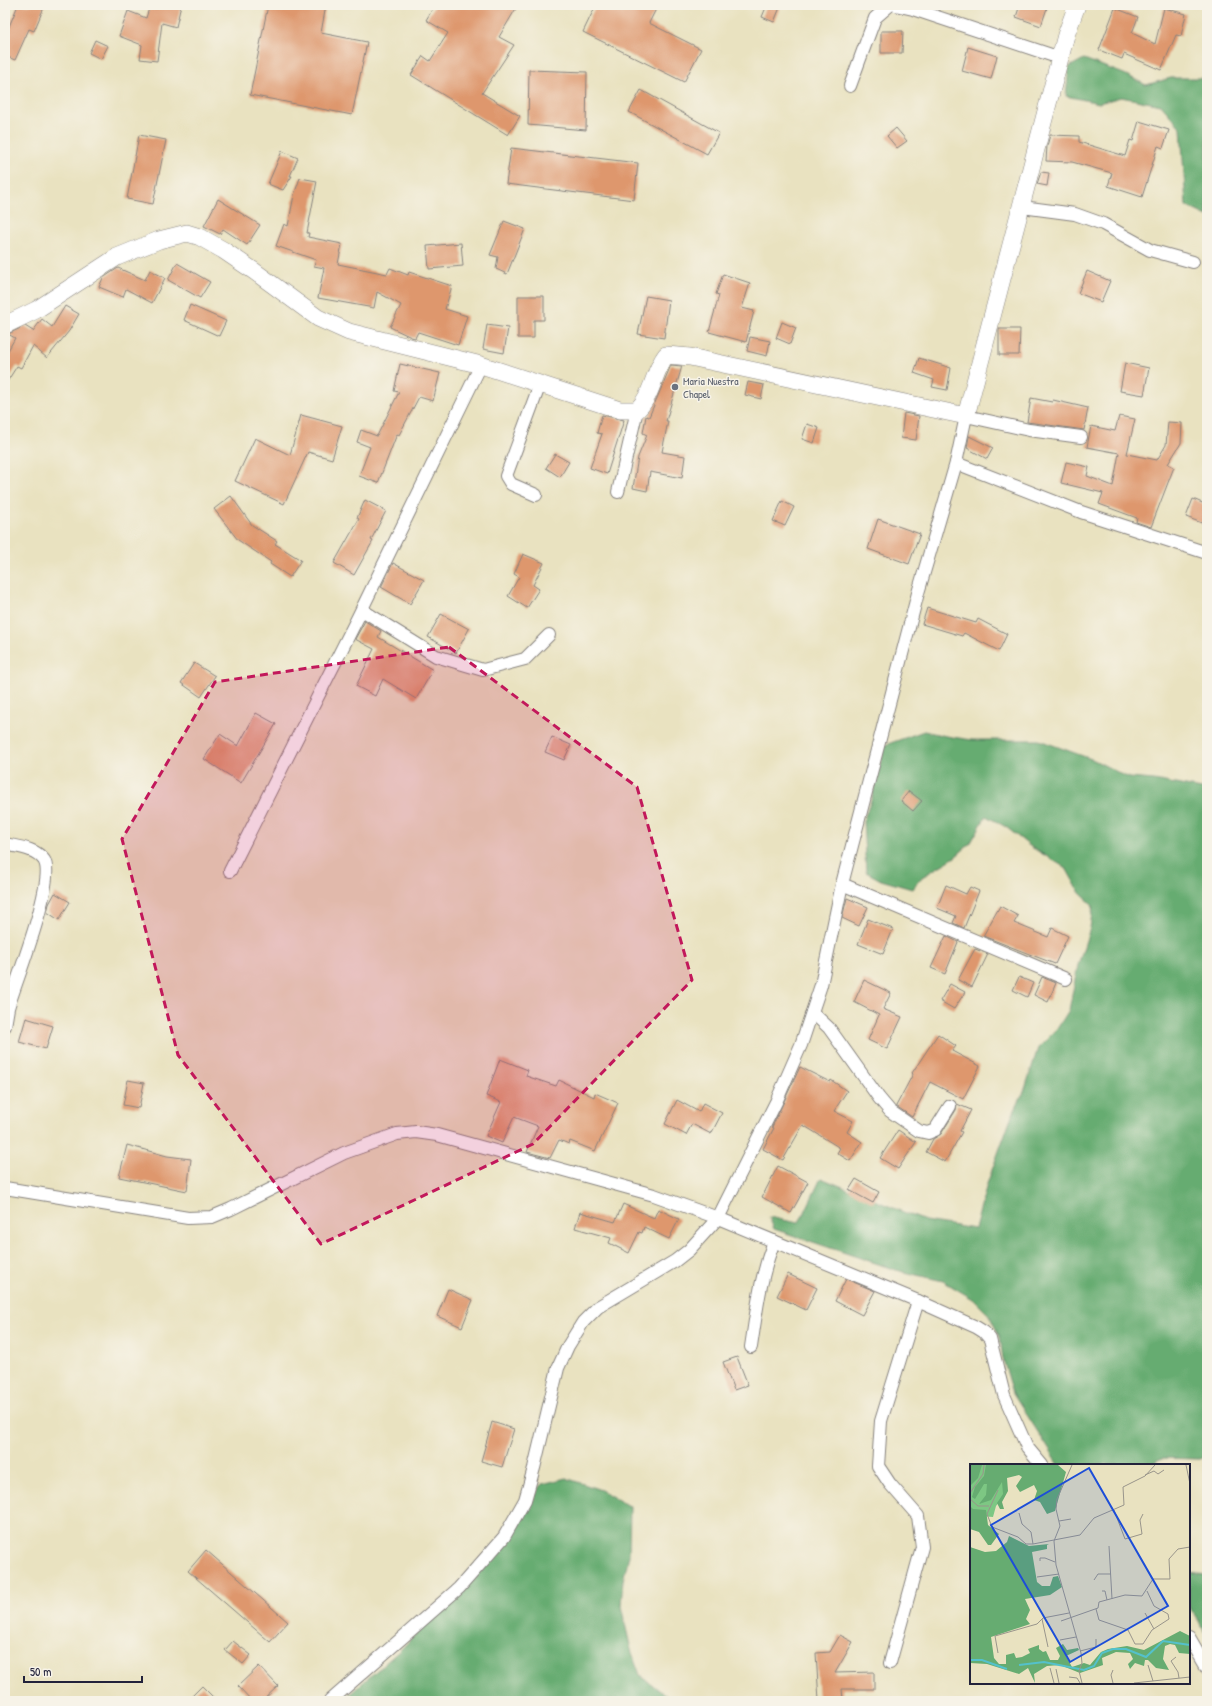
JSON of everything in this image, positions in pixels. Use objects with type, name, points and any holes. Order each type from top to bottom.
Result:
[{"type":"street","points":[[850,86],[875,18],[890,5]]},
{"type":"street","points":[[895,5],[913,9],[1060,58]]},
{"type":"street","points":[[330,1701],[459,1588],[504,1537],[525,1500],[558,1368],[568,1346],[583,1322],[598,1307],[675,1261],[689,1250],[718,1218],[776,1102],[801,1045],[821,985],[842,884],[921,580],[956,463],[966,416],[1066,35],[1077,5]]},
{"type":"street","points":[[1022,207],[1075,214],[1104,224],[1150,250],[1193,262]]},
{"type":"street","points":[[5,325],[36,310],[117,257],[159,240],[187,232],[200,237],[242,262],[318,318],[348,332],[481,365],[620,410],[637,410]]},
{"type":"street","points":[[618,492],[637,410],[644,404],[655,380],[659,364],[666,355],[690,357],[1029,430],[1081,437]]},
{"type":"street","points":[[230,871],[362,610],[481,365]]},
{"type":"street","points":[[536,495],[510,484],[506,476],[540,384]]},
{"type":"street","points":[[956,463],[1081,512],[1207,552]]},
{"type":"street","points":[[362,610],[436,656],[483,670],[525,659],[549,635]]},
{"type":"street","points":[[5,844],[28,849],[38,854],[45,861],[47,870],[34,931],[8,1008],[5,1026]]},
{"type":"street","points":[[842,884],[1066,979]]},
{"type":"street","points":[[812,1012],[829,1028],[890,1111],[919,1130],[928,1133],[935,1130],[950,1106]]},
{"type":"street","points":[[5,1188],[188,1218],[212,1217],[344,1153],[397,1134],[416,1132],[437,1135],[654,1195],[718,1218],[918,1301],[976,1327],[984,1332],[990,1339],[1004,1395],[1027,1447],[1041,1464]]},
{"type":"street","points":[[751,1347],[760,1283],[765,1264],[774,1241]]},
{"type":"street","points":[[890,1663],[922,1547],[918,1516],[890,1484],[878,1466],[880,1421],[918,1301]]},
{"type":"street","points":[[1190,1639],[1207,1668]]},
{"type":"highlighted area","points":[[449,647],[637,787],[692,980],[533,1144],[321,1244],[178,1055],[122,839],[215,682]]},
{"type":"green space","points":[[1084,59],[1124,74],[1146,85],[1171,78],[1207,78],[1207,216],[1186,206],[1181,128],[1161,105],[1121,97],[1099,103],[1066,96],[1069,67]]},
{"type":"green space","points":[[924,731],[972,740],[1039,740],[1094,760],[1129,778],[1154,780],[1207,790],[1207,1456],[1199,1459],[1161,1458],[1152,1464],[1058,1464],[1013,1393],[1003,1359],[1000,1337],[989,1315],[973,1299],[943,1281],[899,1271],[774,1229],[769,1217],[798,1223],[804,1214],[821,1178],[925,1221],[975,1229],[987,1184],[1010,1120],[1024,1092],[1038,1048],[1057,1029],[1069,1010],[1078,965],[1090,928],[1093,905],[1080,893],[1066,868],[1031,847],[1006,827],[986,816],[970,844],[955,857],[922,877],[912,889],[881,880],[866,872],[863,821],[871,801],[885,745]]},
{"type":"green space","points":[[566,1478],[601,1490],[630,1507],[629,1556],[623,1580],[621,1606],[631,1650],[640,1675],[673,1701],[342,1701],[399,1651],[485,1567],[502,1548],[523,1517],[542,1484]]},
{"type":"green space","points":[[1190,1572],[1207,1574],[1207,1638],[1200,1622],[1190,1608]]},
{"type":"building","points":[[18,5],[45,5],[34,31],[29,29],[15,60],[5,56],[5,27],[8,29]]},
{"type":"building","points":[[150,5],[181,5],[176,27],[162,23],[157,61],[140,59],[142,45],[119,36],[128,11],[146,18]]},
{"type":"building","points":[[268,5],[326,5],[321,33],[367,42],[352,115],[250,95]]},
{"type":"building","points":[[435,5],[518,5],[499,37],[514,45],[482,93],[520,116],[508,135],[411,75],[423,56],[430,61],[448,33],[426,20]]},
{"type":"building","points":[[596,5],[658,5],[649,23],[701,49],[684,82],[583,32]]},
{"type":"building","points":[[767,5],[781,5],[774,22],[762,17]]},
{"type":"building","points":[[1020,5],[1048,5],[1041,26],[1016,17]]},
{"type":"building","points":[[1115,8],[1138,17],[1132,33],[1155,44],[1164,8],[1186,14],[1181,36],[1176,35],[1161,70],[1124,54],[1122,59],[1099,50]]},
{"type":"building","points":[[881,31],[903,31],[902,53],[881,53]]},
{"type":"building","points":[[95,40],[108,46],[101,59],[89,53]]},
{"type":"building","points":[[968,47],[997,56],[991,79],[962,71]]},
{"type":"building","points":[[529,70],[587,72],[586,130],[528,125]]},
{"type":"building","points":[[641,90],[719,133],[707,154],[629,112]]},
{"type":"building","points":[[1139,121],[1169,130],[1163,148],[1158,146],[1142,197],[1108,186],[1112,173],[1072,162],[1046,161],[1047,146],[1050,135],[1079,136],[1079,142],[1125,156],[1130,140],[1133,141]]},
{"type":"building","points":[[896,128],[907,141],[897,148],[887,136]]},
{"type":"building","points":[[139,135],[166,140],[153,204],[127,199]]},
{"type":"building","points":[[511,148],[638,163],[634,200],[506,184]]},
{"type":"building","points":[[282,151],[298,158],[290,176],[292,176],[283,190],[268,184]]},
{"type":"building","points":[[1041,172],[1049,173],[1047,186],[1037,184]]},
{"type":"building","points":[[300,178],[317,181],[307,233],[309,233],[308,237],[342,244],[338,264],[387,274],[390,268],[408,275],[409,272],[452,286],[445,309],[467,316],[458,345],[418,332],[415,338],[411,337],[390,327],[401,305],[377,292],[374,308],[318,298],[324,268],[314,266],[316,260],[276,246],[284,224],[288,226],[294,195]]},
{"type":"building","points":[[218,199],[260,225],[247,245],[223,229],[220,234],[204,226]]},
{"type":"building","points":[[504,221],[525,229],[507,274],[496,269],[498,257],[490,255]]},
{"type":"building","points":[[461,243],[463,266],[429,269],[427,246]]},
{"type":"building","points":[[177,263],[210,282],[200,298],[168,280]]},
{"type":"building","points":[[118,268],[145,280],[150,270],[165,278],[152,303],[126,289],[123,297],[99,287],[103,278]]},
{"type":"building","points":[[1087,271],[1110,281],[1101,302],[1078,293]]},
{"type":"building","points":[[723,274],[750,283],[742,308],[754,311],[746,342],[709,332],[719,295],[716,294]]},
{"type":"building","points":[[518,296],[544,296],[544,320],[534,320],[534,338],[518,338]]},
{"type":"building","points":[[646,296],[669,300],[664,338],[638,334]]},
{"type":"building","points":[[190,305],[226,321],[219,336],[184,320]]},
{"type":"building","points":[[65,306],[79,314],[69,331],[47,358],[33,346],[21,368],[17,366],[5,385],[5,356],[15,338],[8,334],[25,326],[33,331],[42,319],[52,327]]},
{"type":"building","points":[[782,322],[796,328],[790,344],[776,338]]},
{"type":"building","points":[[487,325],[508,328],[504,353],[483,349]]},
{"type":"building","points":[[999,329],[1020,329],[1019,355],[999,355]]},
{"type":"building","points":[[750,337],[770,341],[767,356],[747,351]]},
{"type":"building","points":[[919,358],[951,368],[947,390],[932,387],[934,380],[914,373]]},
{"type":"building","points":[[1125,363],[1149,368],[1144,395],[1120,391]]},
{"type":"building","points":[[400,364],[440,373],[433,401],[419,397],[399,435],[397,434],[378,483],[359,476],[370,447],[357,442],[361,430],[377,436],[399,392],[394,391]]},
{"type":"building","points":[[671,365],[682,366],[666,421],[668,421],[662,452],[685,456],[682,478],[650,472],[647,491],[633,488],[638,457],[647,435],[643,433],[646,416],[649,417]]},
{"type":"building","points":[[748,382],[764,385],[761,399],[745,395]]},
{"type":"building","points":[[1031,398],[1052,402],[1053,400],[1088,408],[1084,430],[1027,422]]},
{"type":"building","points":[[904,413],[919,416],[916,440],[901,438]]},
{"type":"building","points":[[301,415],[342,426],[332,459],[308,452],[284,504],[235,481],[255,438],[290,455]]},
{"type":"building","points":[[602,415],[624,420],[607,474],[590,468],[602,434],[597,433]]},
{"type":"building","points":[[1119,416],[1135,419],[1127,454],[1157,460],[1166,445],[1168,422],[1182,423],[1181,443],[1168,464],[1174,467],[1151,527],[1136,522],[1137,518],[1099,504],[1103,493],[1061,483],[1066,462],[1089,467],[1087,476],[1113,486],[1119,453],[1087,447],[1091,426],[1115,431]]},
{"type":"building","points":[[807,424],[819,428],[814,443],[802,439]]},
{"type":"building","points":[[969,436],[993,448],[987,459],[967,448]]},
{"type":"building","points":[[555,454],[569,462],[560,477],[546,468]]},
{"type":"building","points":[[231,496],[252,525],[277,541],[275,544],[301,560],[290,577],[270,564],[271,562],[238,540],[214,509]]},
{"type":"building","points":[[1193,499],[1207,505],[1207,525],[1186,517]]},
{"type":"building","points":[[365,500],[386,511],[371,540],[373,541],[354,575],[334,563],[359,519],[357,518]]},
{"type":"building","points":[[782,501],[794,507],[785,526],[773,521]]},
{"type":"building","points":[[878,519],[920,534],[909,564],[868,549]]},
{"type":"building","points":[[523,554],[544,563],[533,585],[539,589],[527,608],[508,596],[519,577],[514,574]]},
{"type":"building","points":[[393,563],[424,580],[410,604],[381,587]]},
{"type":"building","points":[[927,608],[976,623],[978,619],[1007,634],[999,651],[964,633],[962,636],[922,624]]},
{"type":"building","points":[[441,614],[469,629],[456,653],[428,637]]},
{"type":"building","points":[[365,621],[381,631],[378,637],[433,670],[416,699],[383,679],[375,696],[356,686],[374,649],[355,639]]},
{"type":"building","points":[[194,663],[215,676],[201,697],[181,683]]},
{"type":"building","points":[[256,713],[276,724],[241,783],[204,759],[220,734],[238,746]]},
{"type":"building","points":[[552,737],[571,745],[564,760],[545,752]]},
{"type":"building","points":[[909,791],[922,801],[913,811],[901,801]]},
{"type":"building","points":[[946,885],[966,894],[970,887],[979,891],[964,928],[953,923],[956,916],[937,908]]},
{"type":"building","points":[[55,893],[70,902],[59,920],[47,912],[49,904]]},
{"type":"building","points":[[847,898],[868,907],[859,926],[842,918]]},
{"type":"building","points":[[1000,906],[1018,916],[1014,923],[1048,937],[1052,928],[1068,936],[1055,964],[983,936]]},
{"type":"building","points":[[868,919],[893,929],[883,954],[858,944]]},
{"type":"building","points":[[946,936],[958,942],[945,974],[931,968]]},
{"type":"building","points":[[975,949],[988,954],[972,987],[958,980]]},
{"type":"building","points":[[1019,977],[1033,983],[1027,997],[1013,990]]},
{"type":"building","points":[[1042,977],[1056,983],[1048,1002],[1034,995]]},
{"type":"building","points":[[864,980],[891,993],[883,1009],[902,1017],[887,1049],[868,1040],[879,1015],[854,1002]]},
{"type":"building","points":[[950,984],[965,992],[954,1009],[940,1001]]},
{"type":"building","points":[[26,1018],[53,1026],[46,1049],[19,1042]]},
{"type":"building","points":[[938,1034],[956,1046],[952,1051],[980,1066],[963,1099],[930,1082],[912,1117],[896,1106],[913,1074],[912,1073]]},
{"type":"building","points":[[500,1059],[528,1070],[526,1076],[556,1086],[559,1080],[594,1097],[595,1093],[618,1103],[595,1151],[570,1141],[569,1144],[559,1140],[550,1158],[527,1152],[538,1126],[514,1117],[502,1143],[486,1136],[501,1102],[486,1096]]},
{"type":"building","points":[[800,1067],[830,1082],[831,1080],[847,1091],[834,1111],[853,1121],[847,1132],[862,1142],[850,1161],[837,1153],[840,1148],[803,1125],[783,1160],[763,1149],[774,1128],[772,1127]]},
{"type":"building","points":[[128,1080],[144,1083],[139,1108],[123,1105]]},
{"type":"building","points":[[677,1100],[699,1112],[703,1103],[722,1113],[711,1134],[692,1124],[686,1135],[665,1124]]},
{"type":"building","points":[[957,1104],[971,1110],[960,1131],[962,1132],[945,1162],[926,1152],[933,1139],[941,1134],[956,1110]]},
{"type":"building","points":[[898,1130],[916,1142],[898,1169],[880,1158]]},
{"type":"building","points":[[127,1145],[167,1156],[191,1159],[187,1191],[119,1177]]},
{"type":"building","points":[[778,1166],[808,1182],[791,1213],[762,1197]]},
{"type":"building","points":[[856,1179],[879,1192],[873,1203],[849,1190]]},
{"type":"building","points":[[623,1204],[654,1218],[658,1209],[679,1219],[669,1239],[644,1227],[642,1233],[639,1232],[629,1253],[609,1243],[611,1238],[575,1228],[580,1212],[615,1222]]},
{"type":"building","points":[[788,1274],[817,1288],[806,1310],[777,1296]]},
{"type":"building","points":[[846,1279],[875,1291],[862,1315],[835,1301]]},
{"type":"building","points":[[448,1289],[473,1300],[462,1327],[437,1316]]},
{"type":"building","points":[[737,1357],[748,1385],[734,1390],[723,1362]]},
{"type":"building","points":[[492,1422],[514,1429],[502,1467],[481,1461]]},
{"type":"building","points":[[206,1550],[288,1622],[270,1642],[188,1571]]},
{"type":"building","points":[[840,1635],[853,1642],[835,1673],[874,1672],[874,1689],[842,1689],[843,1700],[819,1701],[816,1653],[830,1652]]},
{"type":"building","points":[[233,1641],[251,1655],[243,1664],[225,1650]]},
{"type":"building","points":[[259,1666],[278,1686],[262,1701],[252,1701],[238,1686]]},
{"type":"building","points":[[202,1686],[217,1701],[187,1701]]},
{"type":"place","name":"Maria Nuestra Chapel","points":[[675,387]]}]
